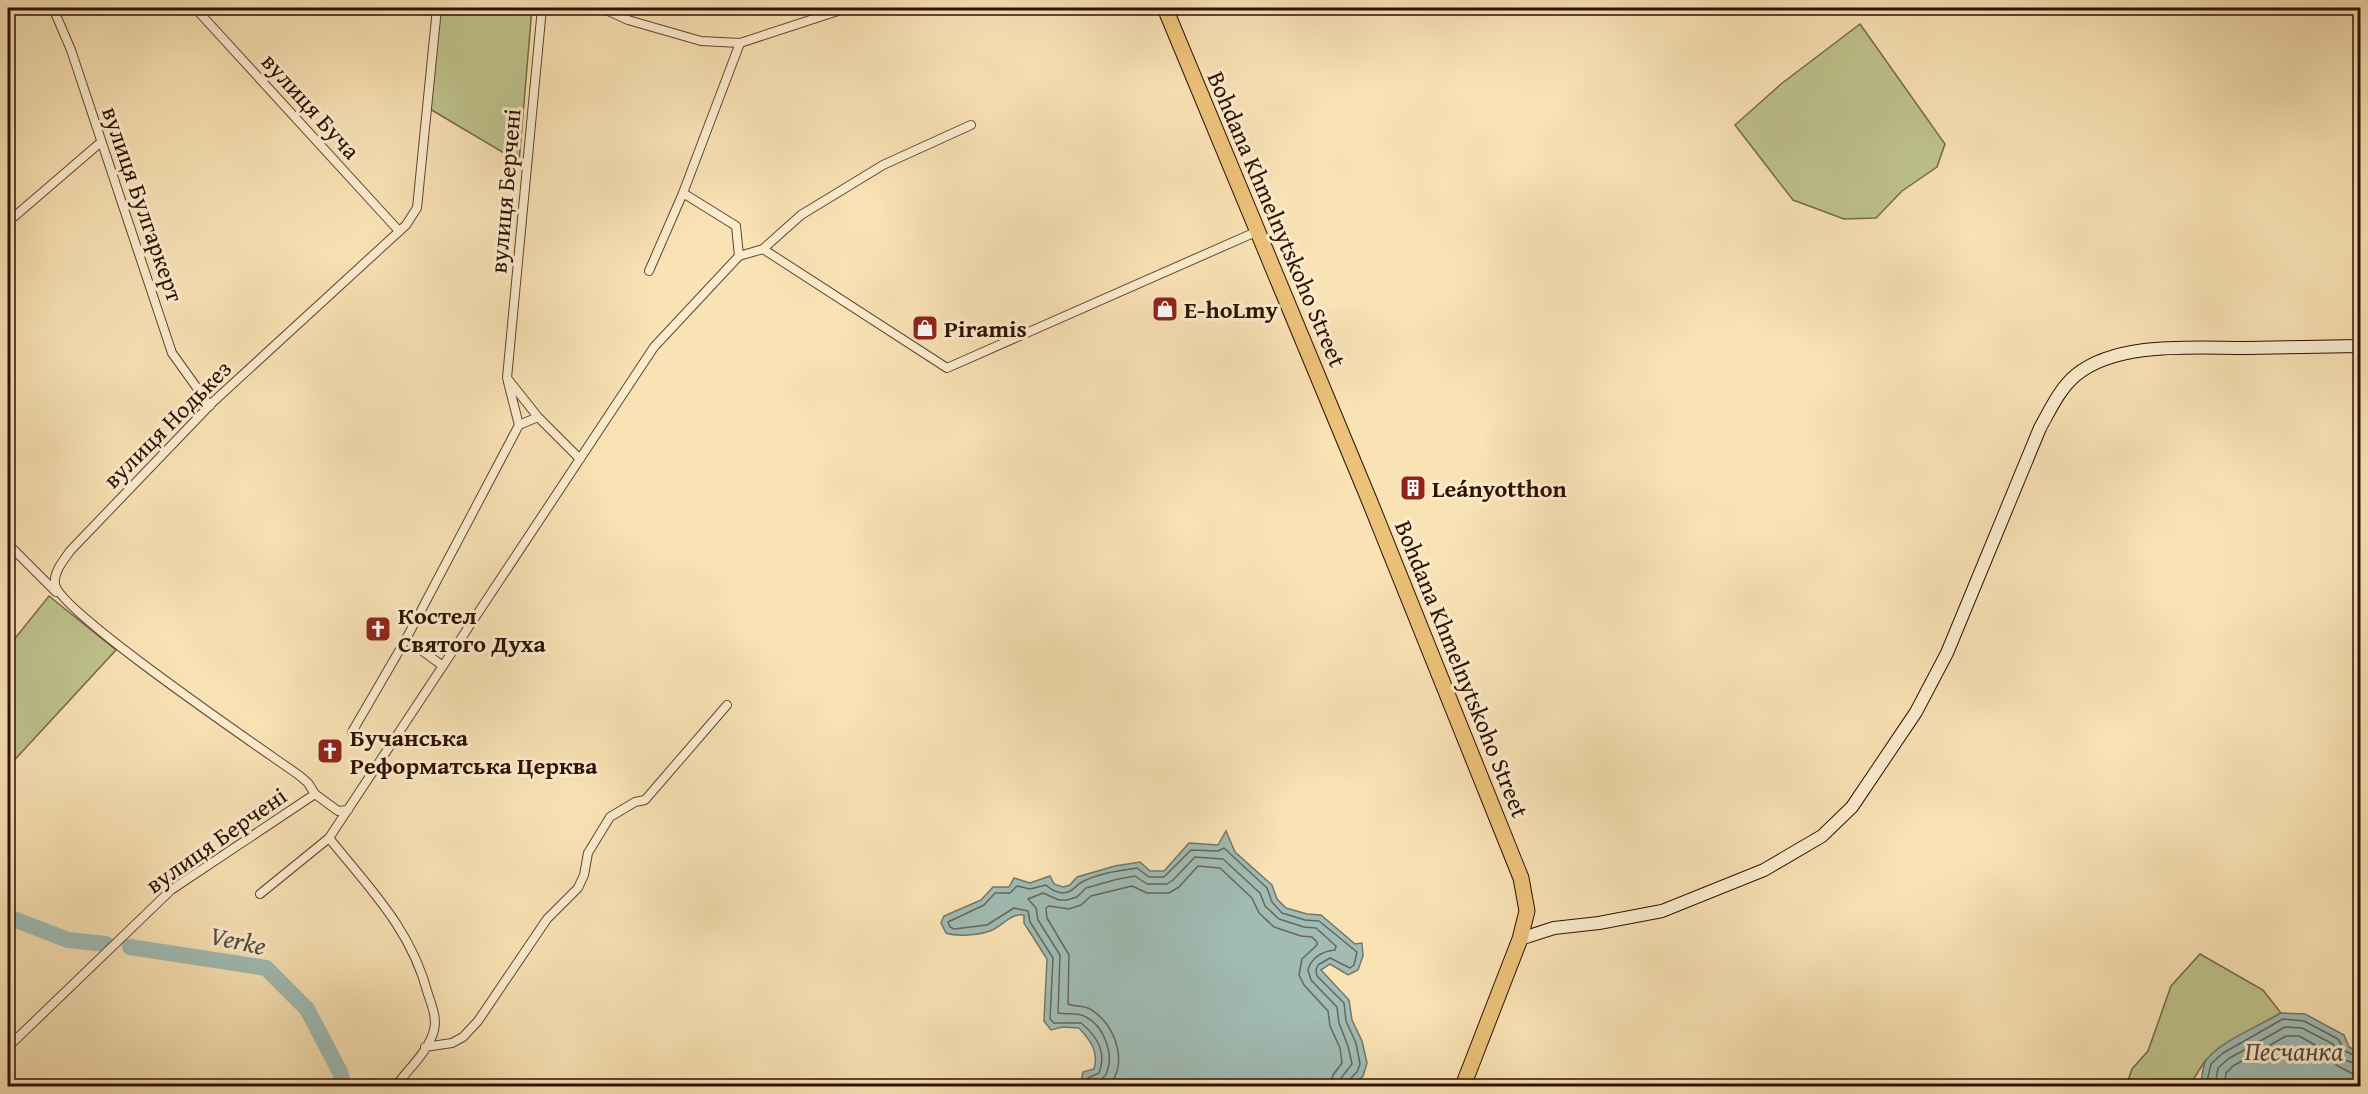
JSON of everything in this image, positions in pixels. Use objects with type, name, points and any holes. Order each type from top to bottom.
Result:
[{"type":"highway","name":"Bohdana Khmelnytskoho Street","points":[[1165,8],[1521,878],[1527,911],[1520,939],[1462,1086]]},
{"type":"street","name":"вулиця Булгаркерт","points":[[53,8],[71,50],[172,352],[210,405]]},
{"type":"street","name":"вулиця Буча","points":[[195,8],[399,231]]},
{"type":"street","name":"вулиця Нодькез","points":[[59,594],[55,583],[56,574],[70,551],[210,405],[406,225],[417,208],[437,8]]},
{"type":"street","name":"вулиця Берчені","points":[[519,425],[507,378],[542,8]]},
{"type":"street","points":[[602,8],[627,20],[701,41],[740,43],[847,8]]},
{"type":"street","points":[[649,271],[683,193],[740,43]]},
{"type":"street","points":[[260,894],[328,838],[654,347],[739,255],[764,249],[801,215],[873,171],[971,125]]},
{"type":"street","points":[[8,222],[101,142]]},
{"type":"street","points":[[683,193],[736,226],[739,255]]},
{"type":"street","points":[[764,249],[947,368],[1258,231]]},
{"type":"street","points":[[1520,939],[1554,928],[1599,923],[1662,911],[1773,865],[1822,836],[1852,807],[1916,712],[1947,653],[2040,428],[2056,398],[2075,375],[2098,361],[2150,350],[2361,346]]},
{"type":"street","points":[[507,378],[538,417],[580,459]]},
{"type":"street","points":[[352,732],[406,639],[519,425],[538,417]]},
{"type":"street","points":[[8,544],[59,594],[146,667],[300,776],[315,794]]},
{"type":"street","points":[[406,639],[443,666]]},
{"type":"street","points":[[425,1047],[452,1043],[463,1037],[478,1021],[547,919],[578,888],[584,875],[588,853],[610,817],[635,802],[645,800],[727,705]]},
{"type":"street","name":"вулиця Берчені","points":[[8,1047],[171,890],[315,794],[338,811],[344,812],[349,809]]},
{"type":"street","points":[[328,838],[393,917],[410,943],[426,986],[435,1020],[434,1032],[396,1086]]},
{"type":"green space","points":[[440,8],[532,8],[519,162],[430,109]]},
{"type":"green space","points":[[1860,24],[1945,144],[1937,167],[1902,191],[1876,218],[1844,219],[1793,200],[1735,125],[1781,84]]},
{"type":"green space","points":[[49,596],[116,650],[8,767],[8,647]]},
{"type":"green space","points":[[2200,954],[2263,990],[2281,1013],[2235,1039],[2205,1061],[2189,1086],[2126,1086],[2132,1069],[2148,1051],[2171,986]]},
{"type":"water","points":[[1226,831],[1235,852],[1272,885],[1277,899],[1286,908],[1321,915],[1355,944],[1362,943],[1363,956],[1358,970],[1348,975],[1330,964],[1321,970],[1349,1000],[1352,1020],[1362,1041],[1367,1063],[1363,1076],[1352,1086],[1080,1086],[1083,1072],[1094,1069],[1095,1052],[1079,1028],[1062,1027],[1051,1030],[1044,1021],[1047,959],[1024,923],[1024,915],[1015,916],[990,931],[974,934],[946,933],[941,923],[944,916],[981,900],[993,887],[1009,887],[1014,878],[1030,883],[1050,876],[1054,884],[1063,887],[1070,885],[1077,877],[1115,866],[1140,862],[1150,871],[1164,871],[1189,843],[1218,845]]},
{"type":"water","name":"Песчанка","points":[[2281,1013],[2305,1014],[2344,1035],[2349,1047],[2360,1053],[2360,1086],[2199,1086],[2205,1062],[2214,1052]]},
{"type":"waterway","name":"Verke","points":[[8,917],[68,940],[106,944]]},
{"type":"waterway","name":"Verke","points":[[130,947],[266,968],[307,1009],[340,1072],[344,1086]]},
{"type":"place","name":"E-hoLmy","points":[[1165,309]]},
{"type":"place","name":"Piramis","points":[[925,328]]},
{"type":"place","name":"Leányotthon","points":[[1413,488]]},
{"type":"place","name":"Костел Святого Духа","points":[[378,629]]},
{"type":"place","name":"Бучанська Реформатська Церква","points":[[330,751]]}]
